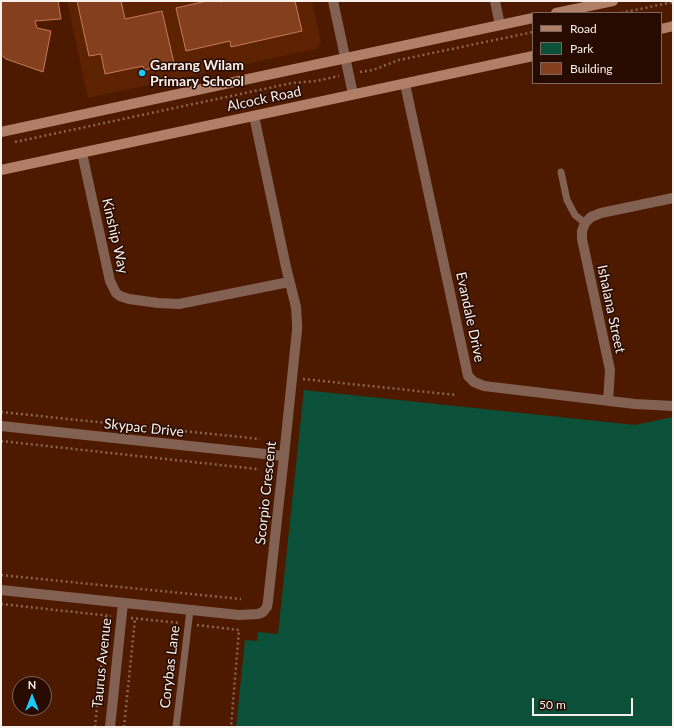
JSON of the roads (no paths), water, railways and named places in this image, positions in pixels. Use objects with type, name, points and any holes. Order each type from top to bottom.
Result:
[{"type":"street","points":[[333,1],[353,94]]},
{"type":"street","points":[[495,1],[500,25]]},
{"type":"street","points":[[561,12],[612,1]]},
{"type":"street","name":"Alcock Road","points":[[1,132],[532,18]]},
{"type":"street","points":[[662,29],[673,26]]},
{"type":"street","name":"Alcock Road","points":[[1,170],[532,56]]},
{"type":"street","name":"Evandale Drive","points":[[405,84],[468,376],[474,382],[484,386],[635,404],[673,406]]},
{"type":"street","name":"Scorpio Crescent","points":[[1,590],[239,615],[258,614],[264,612],[267,607],[297,330],[296,307],[254,116]]},
{"type":"street","name":"Kinship Way","points":[[82,153],[110,280],[116,293],[120,296],[129,299],[158,303],[179,304],[290,282]]},
{"type":"street","points":[[585,223],[591,217],[601,213],[673,198]]},
{"type":"street","name":"Ishalana Street","points":[[585,223],[582,231],[582,239],[610,370],[608,401]]},
{"type":"street","name":"Skypac Drive","points":[[1,426],[284,456]]},
{"type":"street","name":"Taurus Avenue","points":[[110,727],[123,603]]},
{"type":"lane","points":[[561,172],[567,200],[575,215],[585,223]]},
{"type":"lane","name":"Corybas Lane","points":[[176,727],[190,610]]},
{"type":"place","name":"Garrang Wilam Primary School","points":[[142,73]]}]
